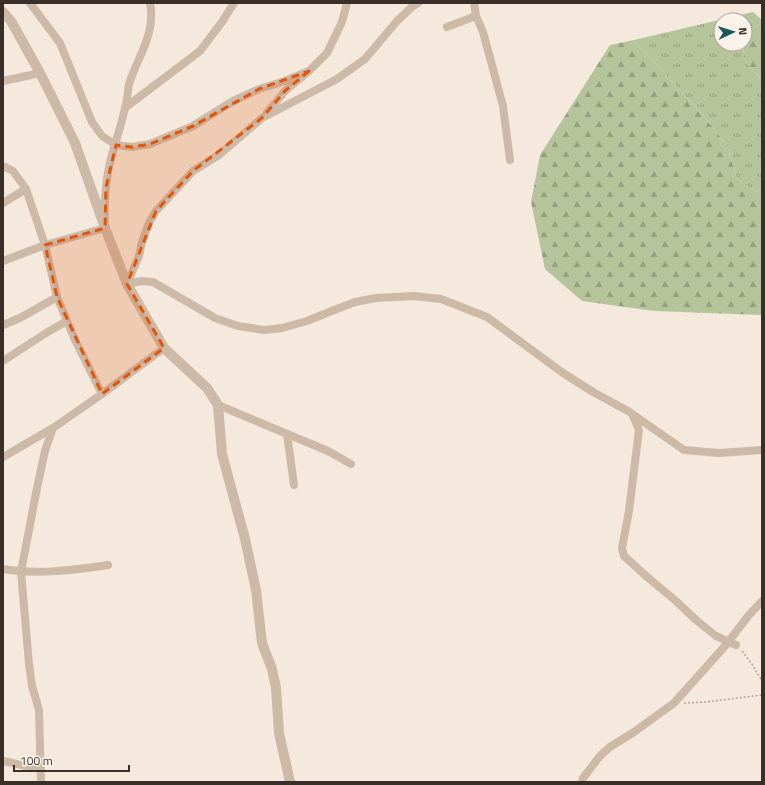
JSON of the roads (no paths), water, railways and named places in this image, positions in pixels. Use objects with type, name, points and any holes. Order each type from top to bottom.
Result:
[{"type":"street","points":[[30,3],[60,43],[92,122],[102,136],[116,144],[132,147],[150,144],[193,126],[233,102],[259,89],[309,72]]},
{"type":"street","points":[[105,228],[104,207],[109,166],[126,107],[130,83],[148,39],[151,24],[150,3]]},
{"type":"street","points":[[126,107],[200,51],[234,3]]},
{"type":"street","points":[[127,284],[139,256],[149,223],[156,211],[193,171],[219,154],[262,118],[285,91],[309,72],[327,53],[342,22],[347,3]]},
{"type":"street","points":[[262,118],[337,79],[366,59],[397,21],[418,3]]},
{"type":"street","points":[[474,3],[476,16],[484,36],[503,106],[510,160]]},
{"type":"street","points":[[3,12],[11,21],[40,73],[75,143],[105,228],[127,284],[164,348],[206,388],[218,406],[222,454],[244,533],[254,583],[262,643],[272,668],[276,688],[279,733],[290,782]]},
{"type":"street","points":[[447,27],[476,16]]},
{"type":"street","points":[[3,81],[40,73]]},
{"type":"street","points":[[3,166],[12,171],[26,189],[45,245],[57,297],[75,340],[102,394]]},
{"type":"street","points":[[3,203],[26,189]]},
{"type":"street","points":[[3,261],[45,245],[105,228]]},
{"type":"street","points":[[127,284],[142,281],[153,282],[215,318],[238,326],[264,330],[282,328],[307,322],[348,305],[376,298],[414,296],[441,299],[487,317],[563,373],[633,415],[684,450],[719,453],[762,450]]},
{"type":"street","points":[[3,325],[20,318],[57,297]]},
{"type":"street","points":[[3,362],[46,333],[67,321]]},
{"type":"street","points":[[3,457],[54,428],[164,348]]},
{"type":"street","points":[[218,406],[328,451],[351,464]]},
{"type":"street","points":[[633,415],[639,430],[630,511],[622,548],[624,556],[716,636],[733,643]]},
{"type":"street","points":[[41,782],[39,710],[32,686],[29,664],[21,572],[37,488],[46,451],[54,428]]},
{"type":"street","points":[[287,434],[294,485]]},
{"type":"street","points":[[3,569],[21,572],[77,570],[108,565]]},
{"type":"street","points":[[582,782],[583,778],[600,756],[610,747],[634,732],[674,703],[733,643],[749,615],[762,601]]},
{"type":"street","points":[[674,703],[684,703]]},
{"type":"street","points":[[3,760],[41,769]]}]
